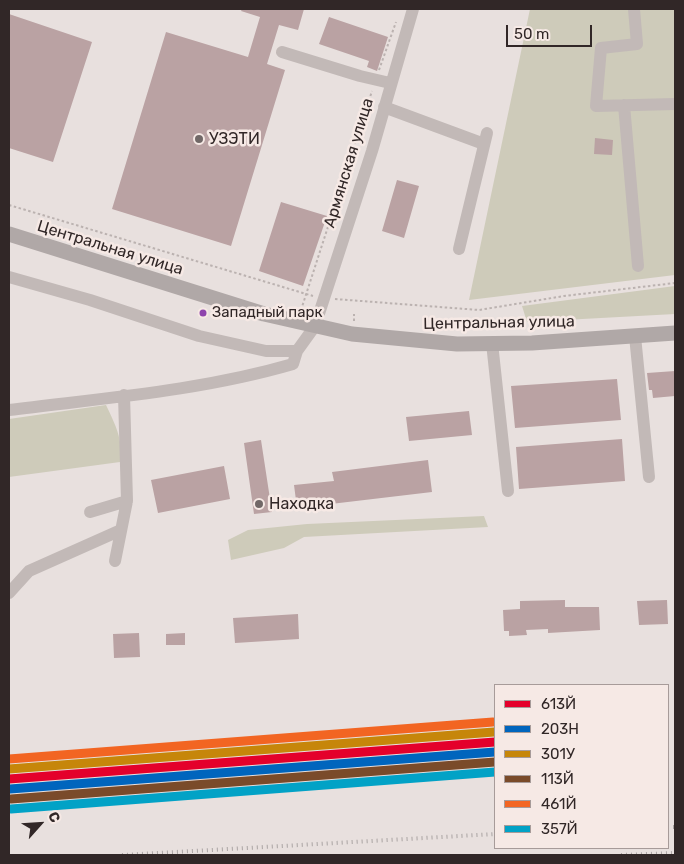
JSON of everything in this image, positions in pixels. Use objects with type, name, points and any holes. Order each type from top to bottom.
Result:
[{"type":"main road","name":"Центральная улица","points":[[9,234],[264,314],[352,334],[400,340],[492,344],[675,333]]},
{"type":"street","name":"Армянская улица","points":[[124,396],[248,377],[292,364],[297,351],[315,326],[372,151],[413,9]]},
{"type":"street","points":[[634,9],[637,44],[601,48],[596,106],[675,104]]},
{"type":"street","points":[[282,52],[390,84]]},
{"type":"street","points":[[624,105],[638,266]]},
{"type":"street","points":[[384,107],[485,139],[459,248]]},
{"type":"street","points":[[9,277],[90,300],[198,336],[266,351],[297,351]]},
{"type":"street","points":[[635,336],[649,476]]},
{"type":"street","points":[[492,344],[508,491]]},
{"type":"street","points":[[9,410],[124,396],[127,501],[115,561]]},
{"type":"street","points":[[90,512],[127,501]]},
{"type":"street","points":[[9,593],[29,571],[121,530]]},
{"type":"path","points":[[297,322],[397,18]]},
{"type":"path","points":[[9,205],[305,295],[324,298],[479,310],[564,296],[675,283]]},
{"type":"shaded area","points":[[530,9],[675,9],[675,275],[469,300]]},
{"type":"shaded area","points":[[675,286],[675,314],[527,322],[522,306]]},
{"type":"shaded area","points":[[106,405],[120,440],[120,462],[9,477],[9,419]]},
{"type":"shaded area","points":[[484,516],[488,527],[304,537],[284,548],[231,560],[228,540],[248,530],[307,524]]},
{"type":"building","name":"УЗЭТИ","points":[[242,9],[304,9],[298,30],[279,25],[267,64],[285,70],[231,246],[112,209],[166,32],[248,57],[260,17],[241,11]]},
{"type":"building","points":[[9,14],[92,42],[53,162],[9,148]]},
{"type":"building","points":[[329,17],[388,37],[377,71],[367,67],[369,61],[319,44]]},
{"type":"building","points":[[595,138],[613,140],[612,155],[594,154]]},
{"type":"building","points":[[397,180],[419,186],[404,238],[382,231]]},
{"type":"building","points":[[281,202],[327,216],[303,286],[259,271]]},
{"type":"building","points":[[675,371],[675,396],[653,398],[652,390],[649,390],[647,373]]},
{"type":"building","points":[[617,379],[621,420],[515,428],[511,386]]},
{"type":"building","points":[[469,411],[472,435],[409,441],[406,417]]},
{"type":"building","points":[[622,439],[625,481],[519,489],[516,447]]},
{"type":"building","points":[[261,440],[272,512],[254,514],[244,443]]},
{"type":"building","points":[[428,460],[432,492],[297,508],[294,485],[334,481],[332,472]]},
{"type":"building","points":[[224,466],[230,499],[158,513],[151,480]]},
{"type":"building","points":[[565,600],[565,607],[599,607],[600,630],[548,633],[548,629],[526,630],[527,635],[509,636],[509,631],[504,631],[503,610],[520,609],[520,601]]},
{"type":"building","points":[[667,600],[668,624],[639,625],[637,601]]},
{"type":"building","points":[[298,614],[299,639],[235,643],[233,618]]},
{"type":"building","points":[[139,633],[140,657],[114,658],[113,634]]},
{"type":"building","points":[[185,633],[185,645],[166,645],[166,634]]},
{"type":"railway","points":[[669,827],[675,827]]},
{"type":"railway","points":[[122,855],[494,834]]},
{"type":"railway","points":[[621,855],[675,853]]},
{"type":"transit line","name":"461Й","points":[[9,759],[493,722]]},
{"type":"transit line","name":"301У","points":[[9,769],[494,732]]},
{"type":"transit line","name":"613Й","points":[[9,779],[494,742]]},
{"type":"transit line","name":"203Н","points":[[10,789],[494,752]]},
{"type":"transit line","name":"113Й","points":[[11,799],[494,762]]},
{"type":"transit line","name":"357Й","points":[[11,809],[494,772]]},
{"type":"place","name":"УЗЭТИ","points":[[199,139]]},
{"type":"place","name":"Западный парк","points":[[203,313]]},
{"type":"place","name":"Находка","points":[[259,504]]}]
